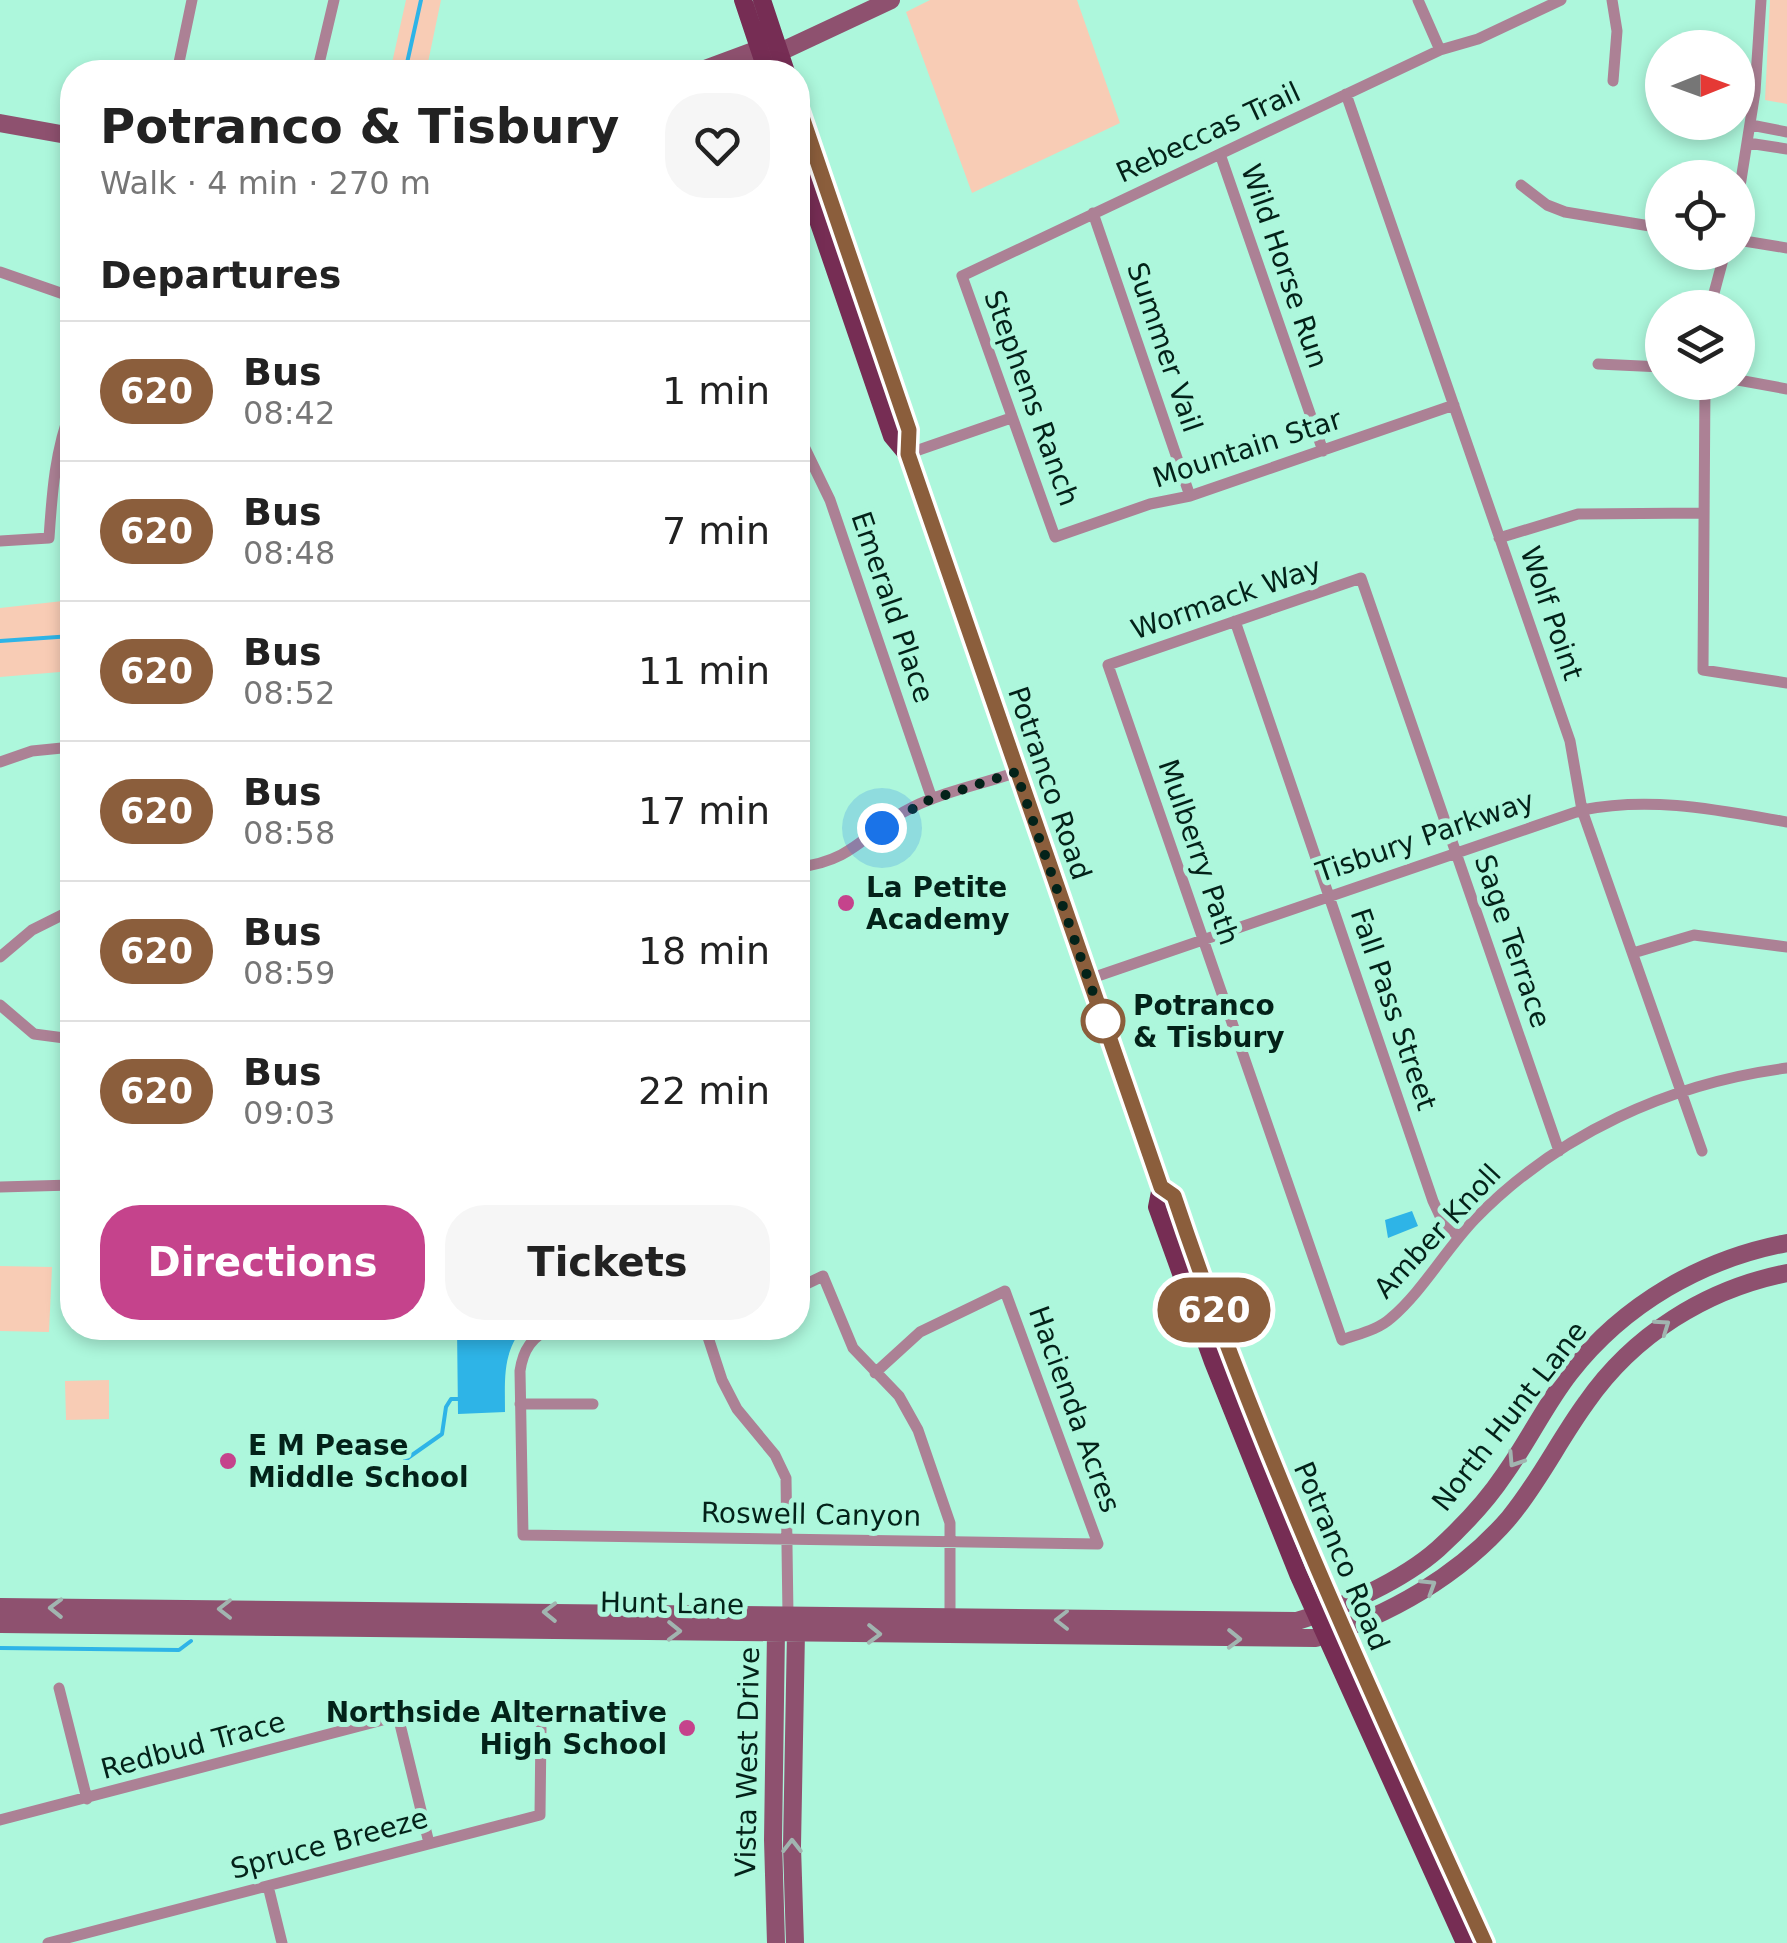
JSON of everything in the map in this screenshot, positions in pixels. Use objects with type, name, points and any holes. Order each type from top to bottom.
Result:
[{"type":"main road","points":[[742,0],[762,60]]},
{"type":"main road","points":[[762,0],[782,60]]},
{"type":"main road","points":[[775,60],[780,52],[892,0]]},
{"type":"main road","points":[[729,60],[758,49],[780,52]]},
{"type":"main road","points":[[0,123],[60,134]]},
{"type":"main road","name":"Potranco Road","points":[[810,140],[909,430],[908,454],[1161,1187],[1157,1206],[1167,1235],[1214,1362],[1262,1461],[1401,1803],[1461,1935]]},
{"type":"main road","name":"Potranco Road","points":[[810,197],[892,436],[908,454]]},
{"type":"main road","name":"Potranco Road","points":[[1161,1187],[1174,1196],[1262,1437],[1262,1461]]},
{"type":"main road","points":[[1167,1235],[1174,1233],[1179,1238],[1204,1308],[1224,1340]]},
{"type":"main road","name":"North Hunt Lane","points":[[1324,1610],[1401,1576],[1450,1537],[1505,1475],[1560,1387],[1624,1318],[1673,1284],[1726,1259],[1787,1243]]},
{"type":"main road","name":"North Hunt Lane","points":[[1333,1632],[1424,1590],[1489,1539],[1520,1504],[1585,1404],[1611,1371],[1644,1340],[1688,1309],[1735,1288],[1787,1273]]},
{"type":"main road","points":[[1590,1351],[1611,1371]]},
{"type":"main road","points":[[1214,1362],[1224,1363],[1244,1412],[1262,1437]]},
{"type":"main road","name":"Hunt Lane","points":[[0,1606],[112,1617]]},
{"type":"main road","name":"Hunt Lane","points":[[621,1622],[788,1615],[1294,1621],[1324,1610]]},
{"type":"main road","name":"Vista West Drive","points":[[776,1943],[783,1891],[795,1681],[796,1632],[788,1615],[776,1632],[776,1680],[783,1891],[795,1943]]},
{"type":"main road","name":"Hunt Lane","points":[[0,1624],[112,1617],[366,1618],[621,1622],[776,1632],[1300,1640],[1333,1632]]},
{"type":"main road","points":[[1106,1637],[1114,1630],[1179,1630],[1183,1621]]},
{"type":"main road","name":"Potranco Road","points":[[1333,1632],[1485,1943]]},
{"type":"main road","points":[[776,1680],[795,1681]]},
{"type":"main road","points":[[1401,1803],[1416,1818],[1453,1893],[1462,1894]]},
{"type":"main road","points":[[1461,1935],[1468,1931],[1475,1943]]},
{"type":"street","points":[[180,60],[192,0]]},
{"type":"street","points":[[320,60],[334,0]]},
{"type":"street","points":[[1418,0],[1440,50]]},
{"type":"street","name":"Rebeccas Trail","points":[[962,276],[1440,50],[1478,38],[1560,0]]},
{"type":"street","points":[[1612,0],[1618,32],[1613,80]]},
{"type":"street","points":[[1755,75],[1761,0]]},
{"type":"street","name":"Wolf Point","points":[[1346,94],[1570,741],[1582,810],[1702,1151]]},
{"type":"street","points":[[1755,126],[1787,132]]},
{"type":"street","points":[[1745,160],[1748,140]]},
{"type":"street","points":[[1748,143],[1787,149]]},
{"type":"street","name":"Wild Horse Run","points":[[1220,154],[1323,450]]},
{"type":"street","points":[[1521,184],[1546,205],[1565,212],[1645,225]]},
{"type":"street","name":"Summer Vail","points":[[1093,213],[1190,496]]},
{"type":"street","points":[[1755,243],[1787,248]]},
{"type":"street","points":[[0,272],[60,293]]},
{"type":"street","name":"Stephens Ranch","points":[[962,276],[1054,538]]},
{"type":"street","points":[[1598,364],[1645,367]]},
{"type":"street","points":[[1755,383],[1787,389]]},
{"type":"street","points":[[1705,400],[1703,670],[1787,683]]},
{"type":"street","name":"Mountain Star","points":[[1054,538],[1150,504],[1190,496],[1454,405]]},
{"type":"street","points":[[908,454],[1012,418]]},
{"type":"street","points":[[0,541],[49,538],[60,443]]},
{"type":"street","name":"Emerald Place","points":[[810,455],[830,500],[932,799]]},
{"type":"street","points":[[1500,538],[1578,514],[1704,513]]},
{"type":"street","name":"Wormack Way","points":[[1108,664],[1361,578]]},
{"type":"street","name":"Sage Terrace","points":[[1361,578],[1559,1151]]},
{"type":"street","name":"Fall Pass Street","points":[[1235,621],[1433,1201],[1458,1237]]},
{"type":"street","name":"Mulberry Path","points":[[1108,664],[1342,1340]]},
{"type":"street","points":[[0,762],[32,751],[60,748]]},
{"type":"street","points":[[810,865],[849,852],[900,814],[932,799],[1016,772]]},
{"type":"street","name":"Tisbury Parkway","points":[[1089,979],[1582,810],[1671,803],[1787,822]]},
{"type":"street","points":[[0,957],[32,930],[60,916]]},
{"type":"street","points":[[1633,952],[1694,935],[1787,948]]},
{"type":"street","points":[[0,1005],[34,1034],[60,1037]]},
{"type":"street","name":"Amber Knoll","points":[[1342,1340],[1391,1318],[1458,1237],[1506,1189],[1559,1151],[1626,1113],[1682,1091],[1787,1068]]},
{"type":"street","points":[[0,1186],[60,1185]]},
{"type":"street","points":[[810,1282],[823,1276],[845,1334],[899,1396],[918,1430],[946,1507],[951,1541],[950,1619]]},
{"type":"street","name":"Hacienda Acres","points":[[875,1373],[920,1332],[1005,1290],[1098,1544]]},
{"type":"street","points":[[533,1340],[523,1355],[520,1404],[593,1404]]},
{"type":"street","points":[[708,1340],[737,1409],[783,1470],[788,1487],[788,1615]]},
{"type":"street","name":"Roswell Canyon","points":[[520,1404],[523,1535],[1098,1544]]},
{"type":"street","points":[[58,1688],[86,1799]]},
{"type":"street","name":"Redbud Trace","points":[[0,1820],[398,1716],[429,1843]]},
{"type":"street","name":"Spruce Breeze","points":[[48,1943],[540,1815],[541,1728]]},
{"type":"street","points":[[268,1886],[282,1943]]},
{"type":"shaded area","points":[[406,0],[441,0],[428,60],[393,60]]},
{"type":"shaded area","points":[[930,0],[1077,0],[1120,123],[972,193],[906,12]]},
{"type":"shaded area","points":[[1770,0],[1787,0],[1787,104],[1765,100]]},
{"type":"shaded area","points":[[60,601],[60,672],[0,677],[0,608]]},
{"type":"shaded area","points":[[0,1266],[52,1267],[49,1332],[0,1331]]},
{"type":"shaded area","points":[[109,1380],[109,1419],[66,1420],[65,1381]]},
{"type":"water","points":[[1412,1211],[1418,1226],[1388,1238],[1385,1220]]},
{"type":"water","points":[[457,1340],[515,1340],[505,1378],[505,1412],[458,1414]]},
{"type":"waterway","points":[[408,60],[421,0]]},
{"type":"waterway","points":[[0,641],[60,637]]},
{"type":"waterway","points":[[405,1460],[442,1434],[446,1407],[451,1399],[458,1399]]},
{"type":"waterway","points":[[0,1648],[179,1650],[191,1641]]},
{"type":"bus line","name":"620","points":[[810,140],[909,430],[908,454],[1161,1187],[1174,1196],[1224,1340],[1346,1640],[1485,1943]]},
{"type":"place","name":"La Petite Academy","points":[[846,903]]},
{"type":"place","name":"Potranco & Tisbury","points":[[1103,1021]]},
{"type":"place","name":"E M Pease Middle School","points":[[228,1461]]},
{"type":"place","name":"Northside Alternative High School","points":[[687,1728]]},
{"type":"route","points":[[882,828],[924,802],[1016,772],[1104,1024],[1103,1021]]}]
